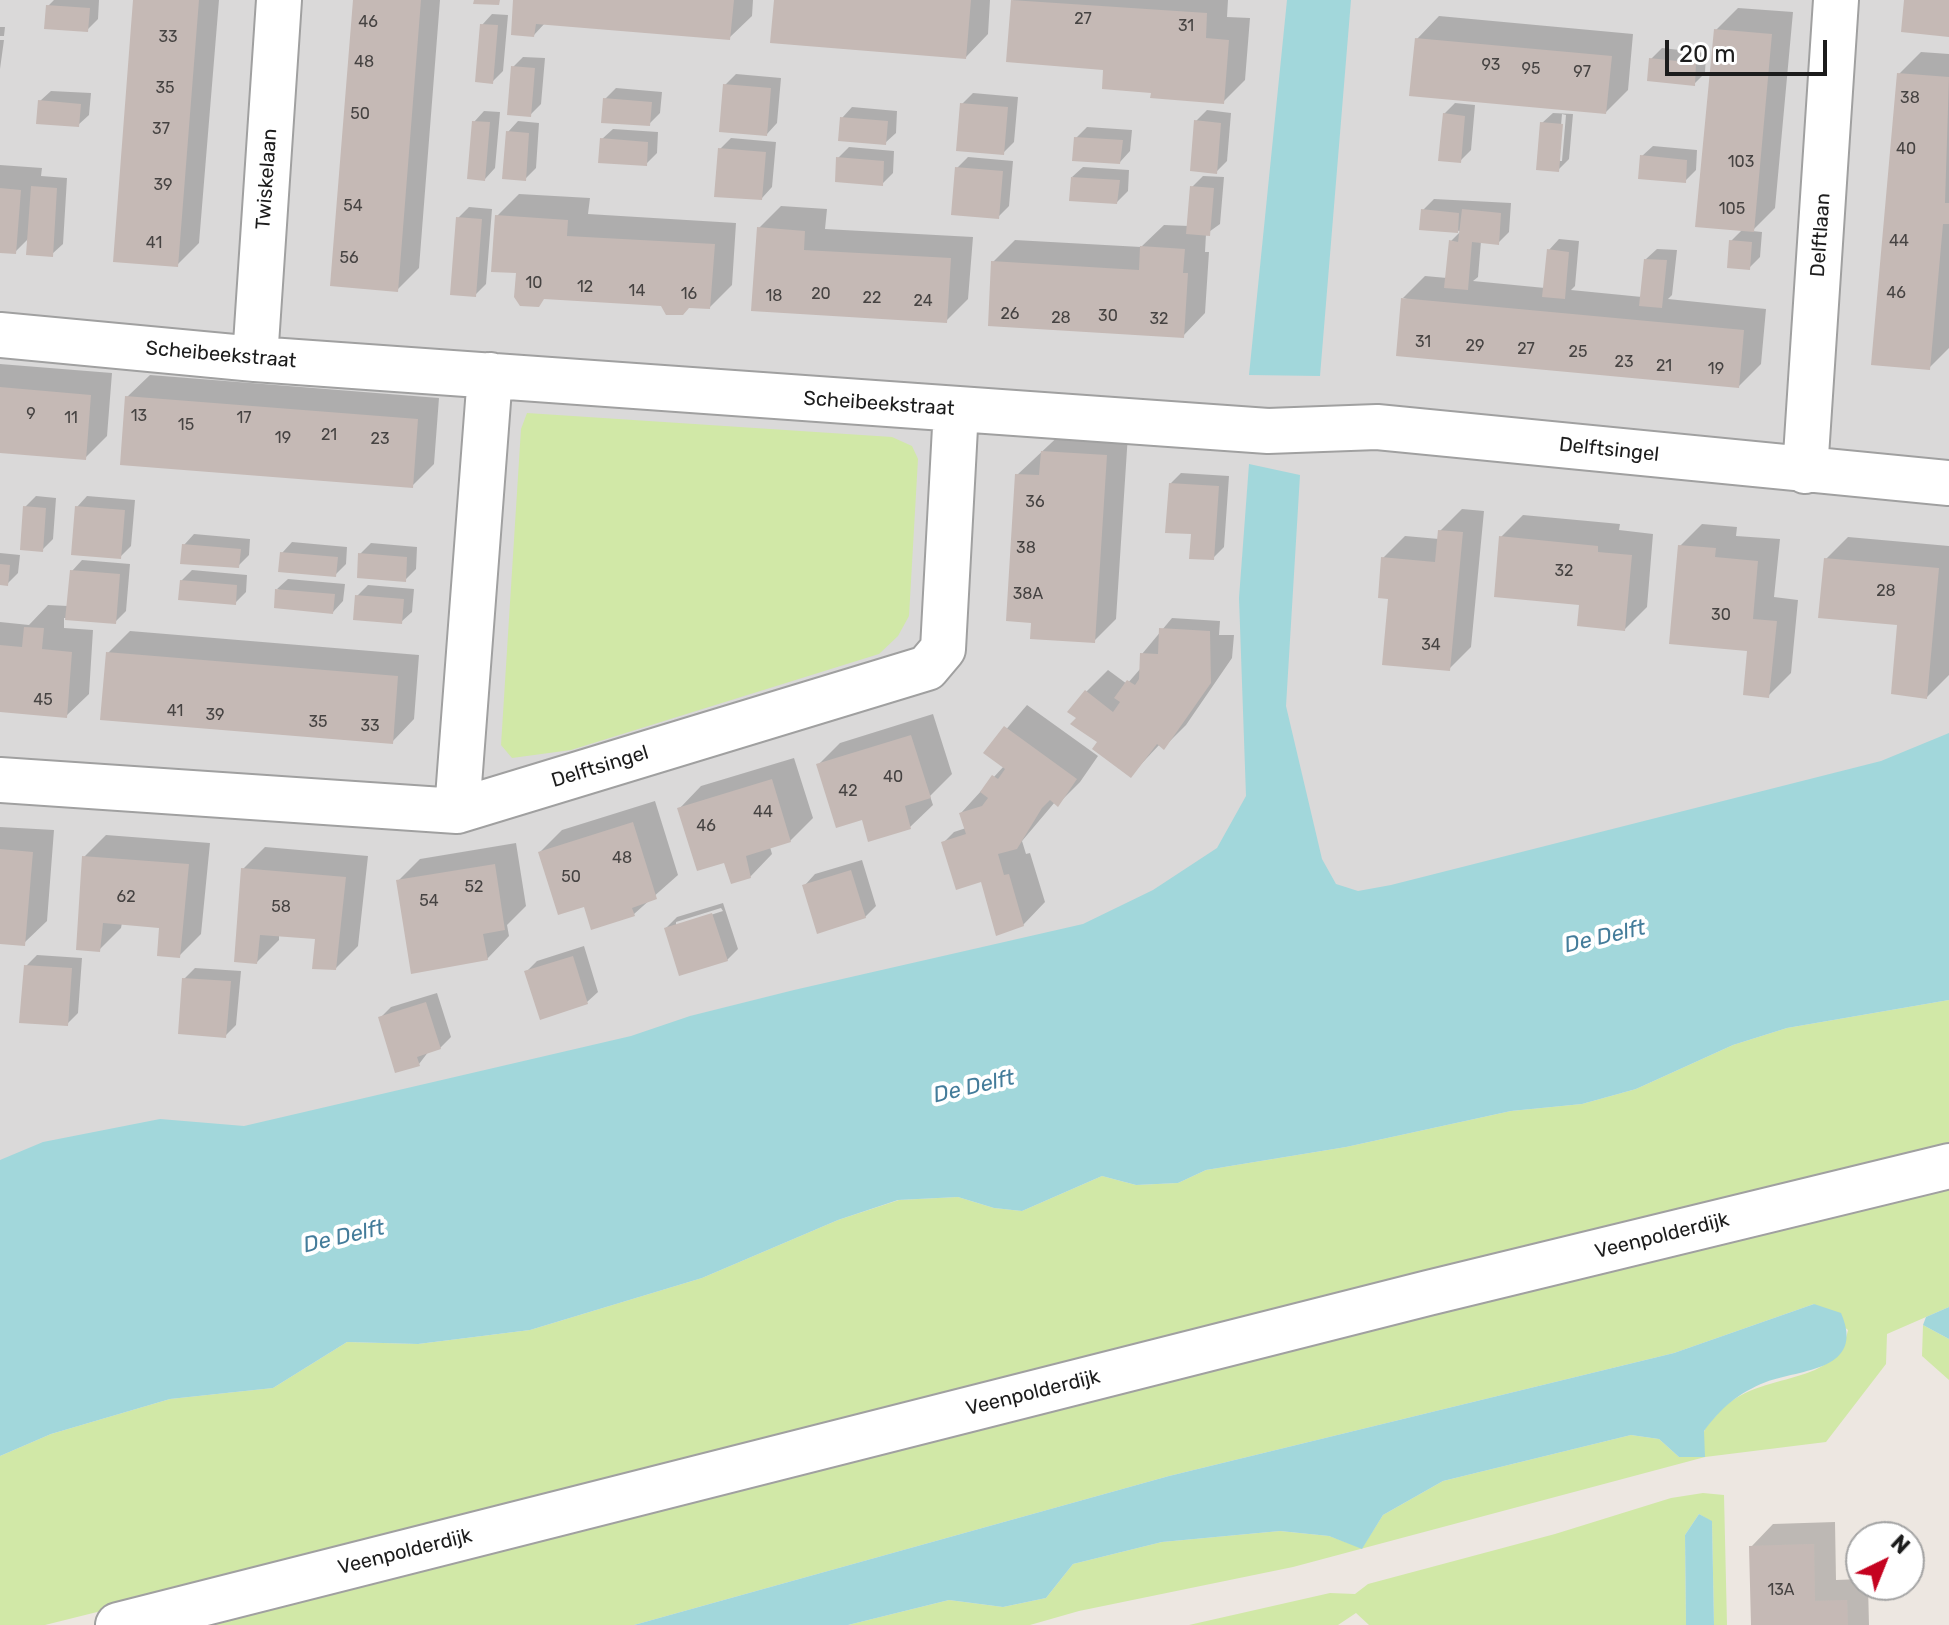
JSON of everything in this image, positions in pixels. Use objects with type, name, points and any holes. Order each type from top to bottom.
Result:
[{"type":"street","name":"Twiskelaan","points":[[255,359],[279,0]]},
{"type":"street","name":"Delftlaan","points":[[1805,471],[1836,0]]},
{"type":"street","name":"Scheibeekstraat","points":[[0,335],[255,359],[1268,431]]},
{"type":"street","points":[[457,811],[490,375]]},
{"type":"street","name":"Delftsingel","points":[[0,780],[457,811],[927,668],[943,649],[956,409]]},
{"type":"street","name":"Delftsingel","points":[[1268,431],[1377,427],[1949,483]]},
{"type":"street","name":"Veenpolderdijk","points":[[118,1625],[1412,1297],[1949,1166]]},
{"type":"shaded area","points":[[0,0],[1949,0],[1949,805],[0,1347]]},
{"type":"green space","points":[[527,413],[892,437],[912,446],[918,459],[909,616],[898,636],[879,654],[571,750],[512,758],[501,745],[521,429]]},
{"type":"green space","points":[[1949,1000],[1949,1150],[45,1625],[0,1625],[0,1456],[51,1434],[170,1399],[273,1388],[347,1342],[418,1344],[530,1330],[702,1278],[838,1220],[899,1200],[958,1197],[994,1208],[1022,1211],[1102,1176],[1136,1185],[1178,1183],[1206,1170],[1346,1147],[1511,1111],[1582,1104],[1636,1089],[1733,1045],[1787,1028]]},
{"type":"green space","points":[[1949,1180],[1949,1307],[1887,1334],[1886,1364],[1826,1442],[1705,1457],[1293,1567],[1079,1611],[1030,1625],[848,1625],[949,1600],[1003,1607],[1046,1598],[1073,1564],[1162,1542],[1280,1531],[1329,1536],[1362,1548],[1383,1515],[1443,1481],[1631,1435],[1659,1439],[1679,1457],[1704,1457],[1705,1430],[1731,1401],[1750,1391],[1810,1372],[1827,1363],[1840,1350],[1848,1330],[1814,1304],[1674,1353],[1169,1476],[634,1625],[200,1625],[1188,1377],[1823,1209]]},
{"type":"green space","points":[[1923,1325],[1949,1339],[1949,1380],[1922,1356]]},
{"type":"green space","points":[[1703,1493],[1724,1495],[1727,1625],[1714,1625],[1712,1522],[1699,1514],[1685,1535],[1686,1625],[1369,1625],[1356,1613],[1338,1625],[1189,1625],[1330,1593],[1355,1594],[1368,1584],[1555,1534],[1671,1498]]},
{"type":"water","points":[[1287,0],[1351,0],[1320,376],[1249,375]]},
{"type":"water","name":"De Delft","points":[[1249,464],[1300,475],[1286,706],[1322,859],[1336,884],[1358,891],[1391,885],[1881,761],[1949,733],[1949,1000],[1787,1028],[1733,1045],[1636,1089],[1582,1104],[1511,1111],[1346,1147],[1206,1170],[1178,1183],[1136,1185],[1102,1176],[1022,1211],[994,1208],[958,1197],[898,1200],[838,1220],[702,1278],[530,1330],[418,1344],[347,1342],[273,1388],[170,1399],[51,1434],[0,1456],[0,1160],[43,1142],[160,1119],[244,1126],[631,1036],[690,1016],[794,990],[1083,924],[1153,890],[1217,848],[1246,796],[1239,598]]},
{"type":"water","points":[[1814,1304],[1841,1313],[1846,1332],[1845,1346],[1837,1357],[1826,1364],[1766,1382],[1731,1402],[1704,1431],[1705,1457],[1679,1457],[1659,1439],[1631,1435],[1443,1481],[1383,1515],[1362,1549],[1329,1536],[1280,1531],[1162,1542],[1073,1564],[1046,1598],[1003,1607],[949,1600],[848,1625],[634,1625],[1169,1476],[1674,1353]]},
{"type":"water","points":[[1949,1307],[1949,1339],[1923,1325],[1926,1317]]},
{"type":"water","points":[[1699,1514],[1712,1521],[1714,1625],[1686,1625],[1685,1535]]},
{"type":"building","points":[[133,0],[199,0],[178,267],[113,262]]},
{"type":"building","points":[[353,0],[421,0],[398,292],[330,286]]},
{"type":"building","points":[[474,0],[500,0],[499,5],[473,4]]},
{"type":"building","points":[[513,0],[734,0],[730,40],[536,24],[534,37],[511,35]]},
{"type":"building","points":[[774,0],[971,0],[966,59],[770,43]]},
{"type":"building","points":[[1011,0],[1207,13],[1206,38],[1229,40],[1224,104],[1150,98],[1151,93],[1102,89],[1103,70],[1006,62]]},
{"type":"building","points":[[1904,0],[1949,0],[1949,37],[1901,32]]},
{"type":"building","points":[[46,5],[90,8],[88,32],[44,29]]},
{"type":"building","points":[[480,24],[498,25],[493,84],[475,82]]},
{"type":"building","points":[[1714,29],[1772,34],[1754,232],[1695,227]]},
{"type":"building","points":[[1415,38],[1612,56],[1606,114],[1409,96]]},
{"type":"building","points":[[1649,58],[1696,63],[1695,86],[1647,81]]},
{"type":"building","points":[[511,66],[535,68],[531,117],[507,115]]},
{"type":"building","points":[[1897,73],[1949,77],[1945,203],[1949,203],[1949,224],[1943,224],[1930,370],[1871,365]]},
{"type":"building","points":[[723,84],[771,88],[767,136],[719,132]]},
{"type":"building","points":[[603,98],[652,102],[650,126],[601,123]]},
{"type":"building","points":[[38,100],[81,104],[79,127],[36,124]]},
{"type":"building","points":[[960,103],[1008,107],[1004,155],[956,151]]},
{"type":"building","points":[[1443,113],[1465,116],[1461,163],[1438,161]]},
{"type":"building","points":[[840,117],[888,121],[886,145],[838,141]]},
{"type":"building","points":[[1194,120],[1221,123],[1217,174],[1190,171]]},
{"type":"building","points":[[472,121],[490,122],[485,181],[467,179]]},
{"type":"building","points":[[1540,122],[1563,124],[1559,172],[1536,170]]},
{"type":"building","points":[[506,131],[529,133],[526,181],[502,179]]},
{"type":"building","points":[[1074,137],[1123,140],[1120,164],[1072,161]]},
{"type":"building","points":[[600,138],[648,142],[647,166],[598,163]]},
{"type":"building","points":[[718,148],[766,152],[762,200],[714,197]]},
{"type":"building","points":[[1640,155],[1687,160],[1686,183],[1638,179]]},
{"type":"building","points":[[836,157],[884,161],[883,186],[835,182]]},
{"type":"building","points":[[955,167],[1003,171],[999,219],[951,215]]},
{"type":"building","points":[[1071,177],[1120,180],[1117,204],[1069,201]]},
{"type":"building","points":[[31,186],[57,188],[53,257],[26,255]]},
{"type":"building","points":[[1190,186],[1214,188],[1210,236],[1186,234]]},
{"type":"building","points":[[0,188],[21,190],[16,254],[0,253]]},
{"type":"building","points":[[1421,209],[1459,213],[1458,233],[1419,230]]},
{"type":"building","points":[[1462,209],[1501,213],[1499,245],[1472,242],[1468,290],[1444,288],[1449,240],[1458,242]]},
{"type":"building","points":[[495,215],[568,220],[567,236],[715,244],[710,309],[689,308],[683,315],[666,315],[661,306],[544,299],[539,307],[520,306],[514,297],[516,273],[491,272]]},
{"type":"building","points":[[456,217],[482,219],[476,297],[450,295]]},
{"type":"building","points":[[757,227],[805,231],[804,250],[951,258],[947,323],[751,311]]},
{"type":"building","points":[[1729,240],[1752,242],[1750,270],[1727,268]]},
{"type":"building","points":[[1140,246],[1185,249],[1183,273],[1188,273],[1184,338],[988,326],[991,261],[1139,270]]},
{"type":"building","points":[[1547,249],[1569,252],[1565,299],[1542,297]]},
{"type":"building","points":[[1644,259],[1667,260],[1662,308],[1639,306]]},
{"type":"building","points":[[1401,298],[1744,330],[1739,388],[1396,356]]},
{"type":"building","points":[[0,387],[91,395],[86,460],[0,453]]},
{"type":"building","points":[[125,396],[418,419],[413,488],[120,465]]},
{"type":"building","points":[[1041,451],[1107,455],[1095,643],[1030,639],[1031,623],[1006,621],[1015,474],[1039,475]]},
{"type":"building","points":[[1169,483],[1219,486],[1214,560],[1189,559],[1191,534],[1165,533]]},
{"type":"building","points":[[23,506],[46,508],[43,552],[20,550]]},
{"type":"building","points":[[75,506],[125,510],[121,559],[71,555]]},
{"type":"building","points":[[1438,530],[1463,532],[1450,671],[1382,665],[1388,599],[1378,598],[1381,557],[1435,562]]},
{"type":"building","points":[[1499,536],[1598,546],[1598,552],[1632,555],[1625,631],[1577,626],[1579,605],[1494,597]]},
{"type":"building","points":[[182,544],[241,549],[239,568],[180,564]]},
{"type":"building","points":[[1678,545],[1716,548],[1715,557],[1758,561],[1753,619],[1777,621],[1769,698],[1743,695],[1747,651],[1669,644]]},
{"type":"building","points":[[280,552],[338,557],[336,577],[278,572]]},
{"type":"building","points":[[358,553],[407,557],[406,582],[357,578]]},
{"type":"building","points":[[1824,558],[1939,568],[1927,699],[1891,694],[1897,625],[1818,618]]},
{"type":"building","points":[[0,564],[10,565],[8,586],[0,585]]},
{"type":"building","points":[[70,570],[120,574],[116,624],[65,620]]},
{"type":"building","points":[[180,580],[237,585],[236,605],[178,600]]},
{"type":"building","points":[[275,589],[335,594],[333,614],[274,608]]},
{"type":"building","points":[[355,595],[404,599],[402,624],[353,620]]},
{"type":"building","points":[[24,627],[44,628],[42,649],[72,652],[67,718],[0,712],[0,645],[22,647]]},
{"type":"building","points":[[1159,628],[1210,631],[1211,683],[1164,750],[1157,744],[1131,778],[1092,749],[1097,742],[1070,724],[1076,718],[1067,712],[1085,690],[1113,712],[1120,702],[1114,698],[1127,680],[1135,685],[1139,679],[1140,653],[1158,654]]},
{"type":"building","points":[[106,652],[398,676],[393,744],[100,720]]},
{"type":"building","points":[[1004,726],[1077,779],[1058,807],[1050,800],[1042,808],[1017,849],[998,854],[1004,875],[1009,874],[1024,926],[996,936],[981,882],[956,890],[941,842],[966,834],[959,813],[982,806],[988,798],[980,792],[992,775],[998,779],[1005,769],[983,753]]},
{"type":"building","points":[[911,735],[931,798],[905,806],[911,829],[868,842],[862,820],[836,828],[816,764]]},
{"type":"building","points":[[772,779],[791,842],[746,856],[751,878],[731,884],[724,863],[697,871],[677,808]]},
{"type":"building","points":[[633,822],[657,899],[632,908],[635,916],[591,930],[584,907],[558,915],[538,852]]},
{"type":"building","points":[[0,849],[33,852],[25,946],[0,944]]},
{"type":"building","points":[[82,856],[189,864],[180,958],[157,956],[159,928],[103,923],[100,952],[76,950]]},
{"type":"building","points":[[495,864],[505,930],[483,934],[488,960],[411,974],[396,880]]},
{"type":"building","points":[[241,868],[346,877],[336,970],[312,969],[315,939],[260,935],[257,964],[234,962]]},
{"type":"building","points":[[851,870],[866,918],[817,934],[802,885]]},
{"type":"building","points":[[712,913],[728,961],[679,976],[664,928]]},
{"type":"building","points":[[573,956],[588,1004],[540,1020],[524,971]]},
{"type":"building","points":[[24,965],[72,968],[68,1026],[19,1023]]},
{"type":"building","points":[[182,978],[231,981],[226,1038],[178,1034]]},
{"type":"building","points":[[426,1002],[441,1049],[417,1057],[420,1066],[395,1073],[378,1017]]},
{"type":"building","points":[[1814,1544],[1815,1601],[1847,1601],[1848,1625],[1751,1625],[1749,1546]]}]
